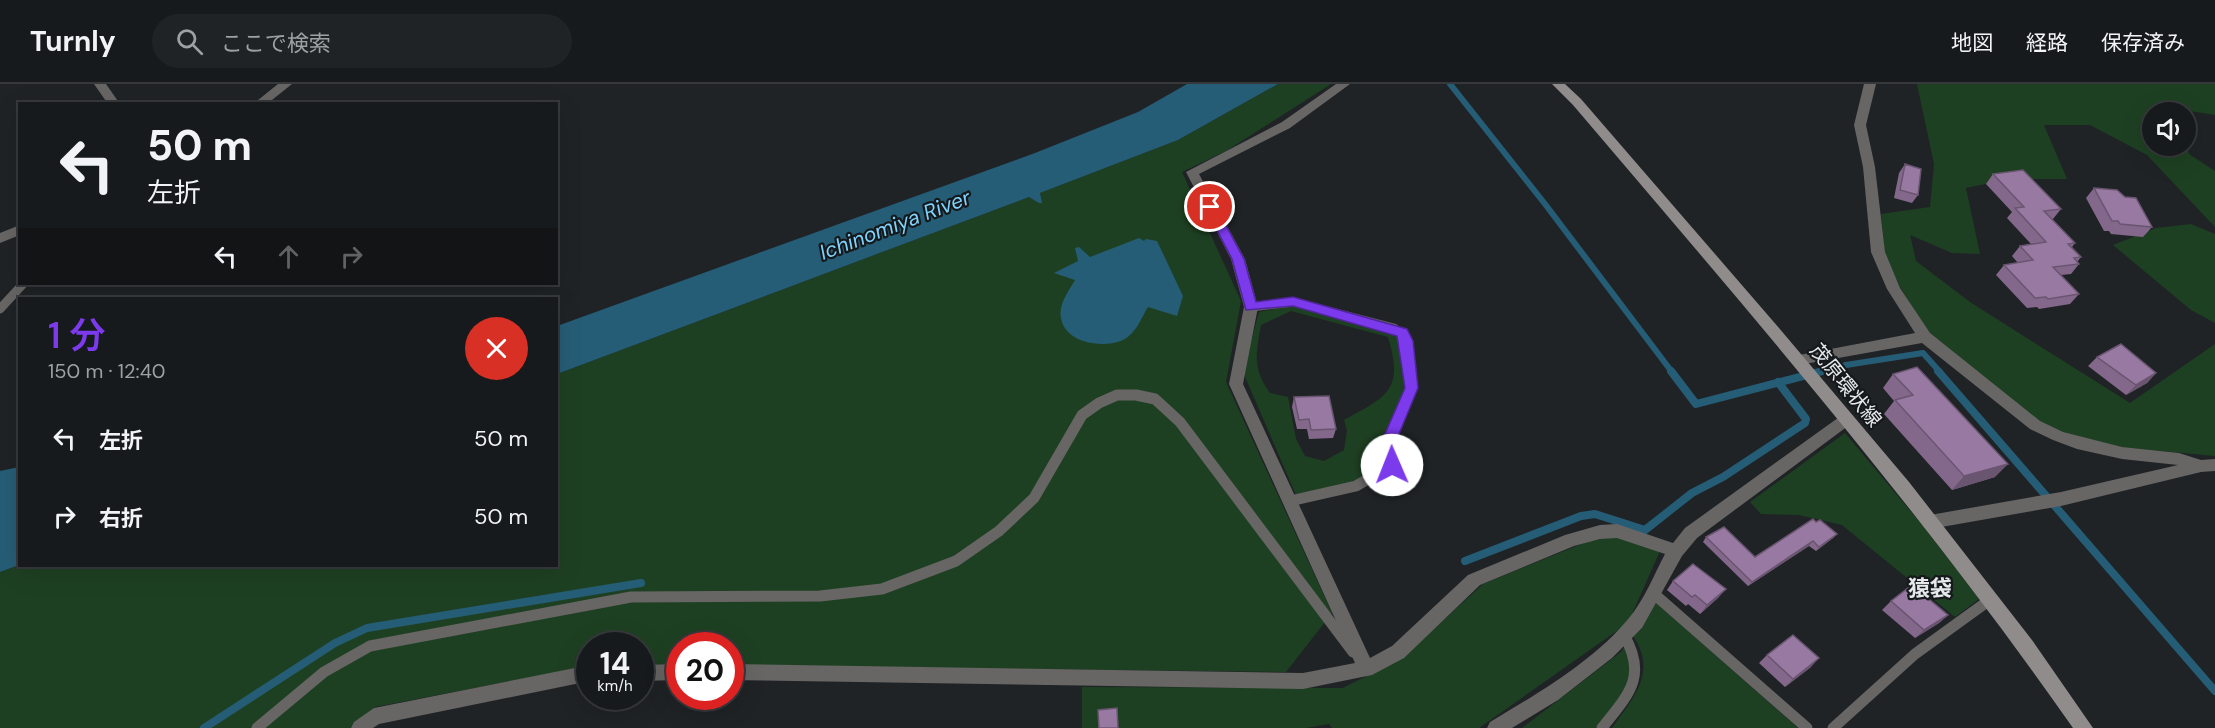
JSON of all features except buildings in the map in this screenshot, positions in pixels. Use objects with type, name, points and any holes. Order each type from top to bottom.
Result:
[{"type":"main road","name":"茂原環状線","points":[[1558,84],[1577,102],[1801,362],[2024,641],[2084,728]]},
{"type":"street","points":[[99,84],[112,102]]},
{"type":"street","points":[[263,102],[286,84]]},
{"type":"street","points":[[1344,84],[1286,125],[1192,172],[1238,259],[1251,307],[1236,384],[1366,669]]},
{"type":"street","points":[[1870,84],[1860,124],[1869,167],[1878,252],[1894,290],[1924,337],[2035,425],[2058,436],[2077,443],[2122,453],[2179,459],[2208,466]]},
{"type":"street","points":[[0,238],[18,230]]},
{"type":"street","points":[[1801,362],[1924,337]]},
{"type":"street","points":[[1499,727],[1552,694],[1636,623],[1676,551],[1691,533],[1847,419]]},
{"type":"street","points":[[1930,522],[2061,499],[2208,466]]},
{"type":"street","points":[[744,672],[1303,681],[1366,669],[1398,652],[1474,580],[1571,540],[1600,532],[1617,531],[1676,551]]},
{"type":"street","points":[[360,728],[374,716],[576,676]]},
{"type":"lane","points":[[0,309],[22,285]]},
{"type":"lane","points":[[1251,307],[1293,302],[1394,328],[1402,333],[1406,341],[1412,388],[1392,434],[1392,465],[1378,477],[1360,486],[1290,501]]},
{"type":"lane","points":[[257,728],[327,670],[349,655],[370,646],[631,597],[820,596],[882,589],[956,561],[999,531],[1034,498],[1082,415],[1099,403],[1117,395],[1136,395],[1155,399],[1180,422],[1366,669]]},
{"type":"lane","points":[[1653,594],[1807,728]]},
{"type":"lane","points":[[1833,728],[1915,654],[1991,599]]},
{"type":"lane","points":[[1602,728],[1634,687],[1637,665],[1634,648],[1624,635]]},
{"type":"green space","points":[[1278,84],[1331,84],[1226,151],[1182,172],[1241,301],[1226,382],[1332,613],[1286,672],[744,666],[744,632],[666,632],[666,665],[654,665],[654,632],[576,632],[576,668],[375,707],[350,728],[0,728],[0,572],[18,565],[558,567],[558,374],[1029,197],[1041,203],[1040,193],[1178,140]]},
{"type":"green space","points":[[1917,84],[2215,84],[2215,115],[2196,112],[2196,102],[2142,102],[2142,152],[2090,125],[2044,125],[2067,179],[2010,179],[1966,188],[1980,254],[1952,253],[1910,235],[1916,261],[1970,302],[2130,403],[2215,344],[2215,456],[2108,446],[2053,431],[2029,415],[1930,336],[1900,287],[1885,255],[1881,214],[1930,207],[1934,164]]},
{"type":"green space","points":[[2148,156],[2192,156],[2215,171],[2215,227]]},
{"type":"green space","points":[[2191,224],[2215,234],[2215,323],[2191,310],[2113,245],[2156,228]]},
{"type":"green space","points":[[1294,305],[1395,332],[1400,337],[1407,386],[1388,428],[1387,462],[1370,479],[1296,495],[1243,372],[1259,312]],"holes":[[[1291,311],[1388,337],[1394,369],[1393,380],[1388,389],[1372,404],[1344,420],[1347,431],[1344,450],[1324,461],[1305,456],[1296,439],[1288,397],[1270,393],[1260,376],[1257,352],[1261,325]]]},
{"type":"green space","points":[[1845,433],[1923,526],[1979,599],[1955,617],[1842,525],[1799,515],[1761,514],[1750,502]]},
{"type":"green space","points":[[1616,537],[1660,551],[1628,623],[1479,728],[1332,728],[1329,724],[1306,728],[1082,728],[1082,687],[1343,688],[1402,658],[1483,584],[1589,541]]},
{"type":"green space","points":[[1656,603],[1798,728],[1612,728],[1640,684],[1643,661],[1633,636],[1641,630]]},
{"type":"green space","points":[[1626,644],[1630,655],[1629,685],[1596,728],[1522,728],[1621,652]]},
{"type":"water","name":"Ichinomiya River","points":[[1187,84],[1278,84],[1178,140],[1040,193],[1042,203],[1029,197],[558,374],[558,326],[1035,153],[1138,112]]},
{"type":"water","points":[[1139,238],[1144,241],[1146,239],[1157,241],[1183,296],[1177,316],[1148,307],[1135,330],[1123,340],[1096,344],[1077,338],[1064,326],[1060,313],[1075,280],[1054,273],[1078,261],[1075,248],[1079,247],[1090,257]]},
{"type":"water","points":[[18,467],[18,565],[0,572],[0,471]]},
{"type":"waterway","points":[[1450,84],[1545,204],[1672,372]]},
{"type":"waterway","points":[[1818,372],[1846,365],[1923,353],[1940,372]]},
{"type":"waterway","points":[[1671,371],[1696,404],[1778,383]]},
{"type":"waterway","points":[[1778,383],[1823,371]]},
{"type":"waterway","points":[[1938,371],[2215,691]]},
{"type":"waterway","points":[[1465,561],[1581,516],[1595,514],[1645,530],[1692,493],[1723,477],[1805,423],[1806,419],[1778,383]]},
{"type":"waterway","points":[[204,728],[335,643],[367,628],[641,583]]},
{"type":"district","name":"猿袋","points":[[1930,588]]},
{"type":"route","points":[[1210,207],[1238,259],[1251,307],[1293,302],[1394,328],[1402,333],[1406,341],[1412,388],[1392,434],[1392,465]]}]
